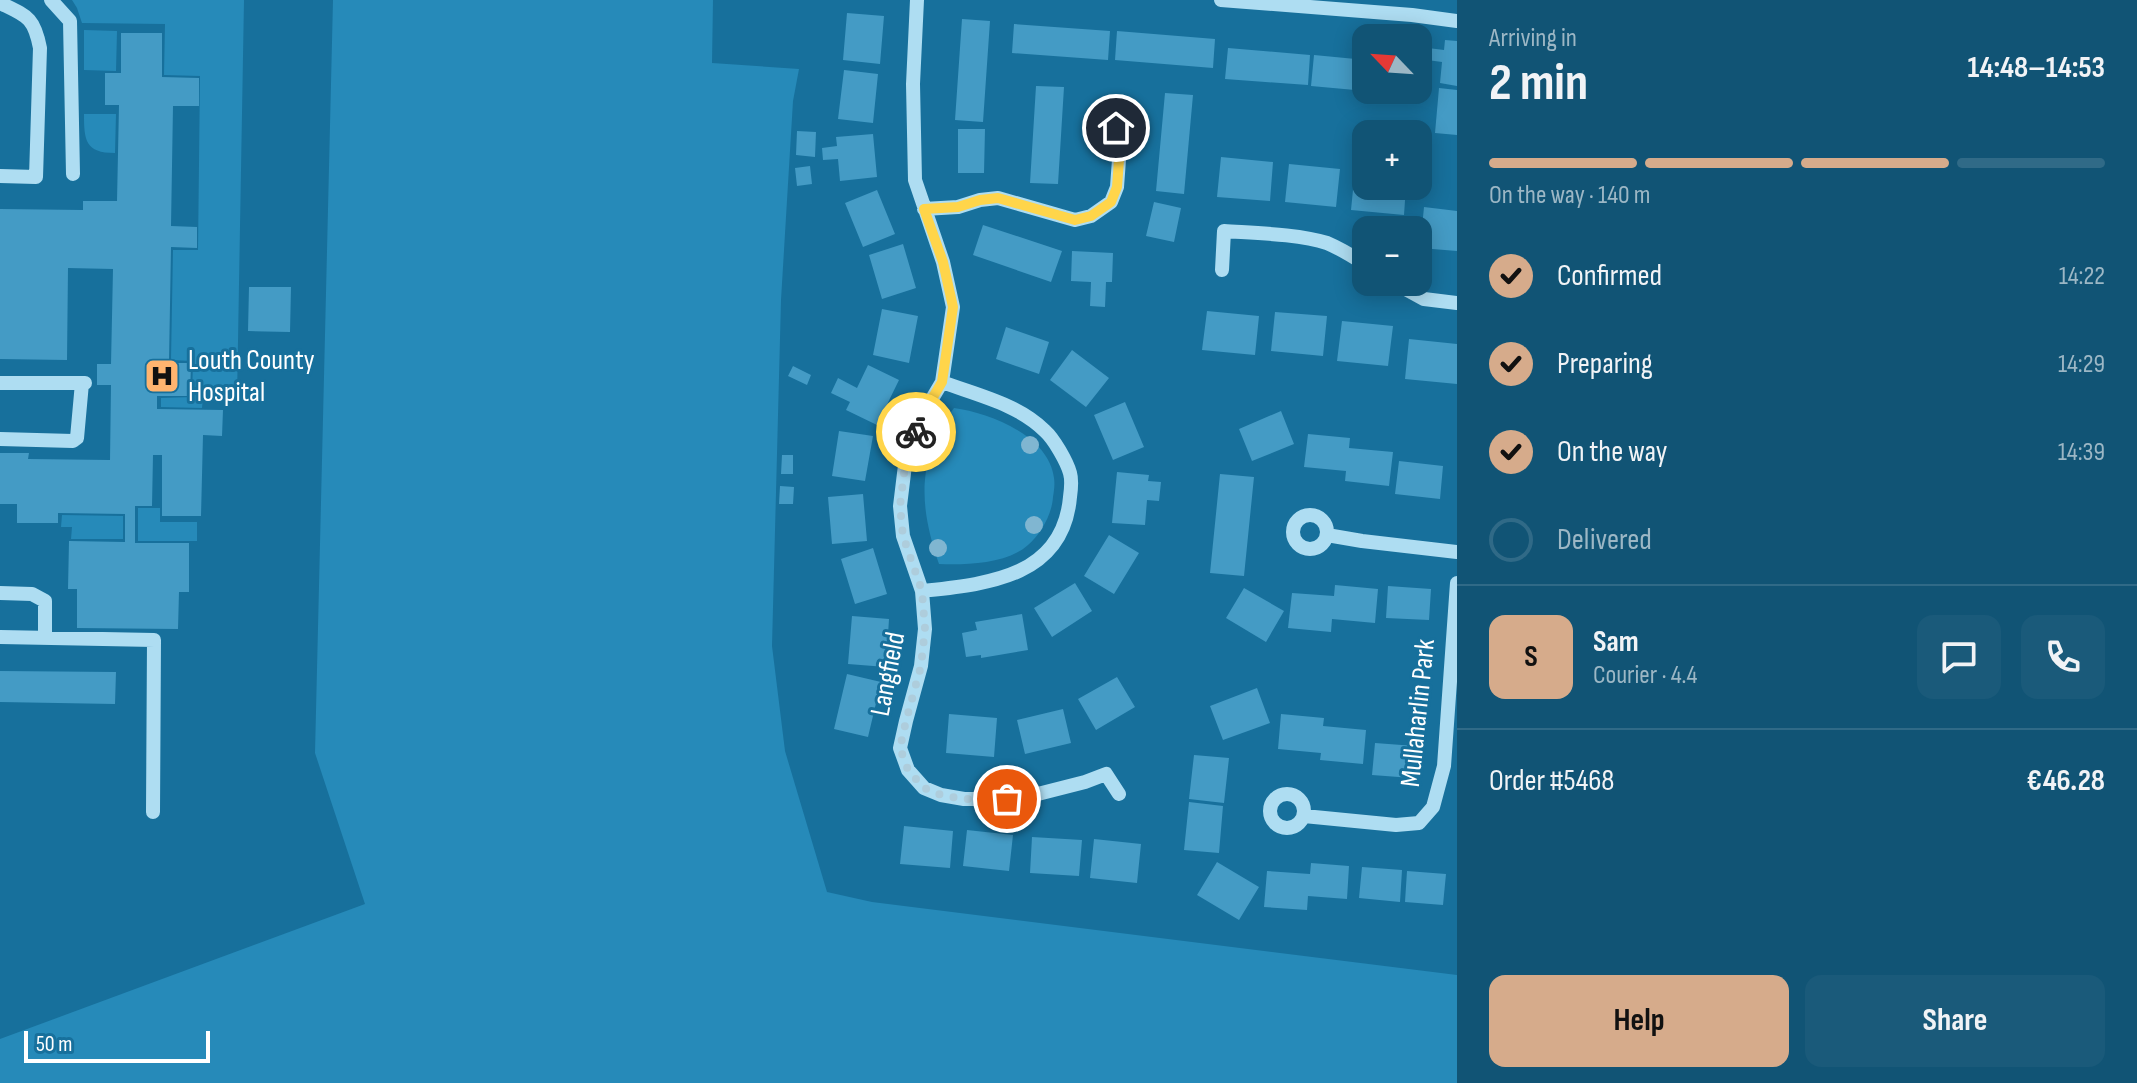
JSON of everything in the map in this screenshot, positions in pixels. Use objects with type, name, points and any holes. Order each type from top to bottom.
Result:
[{"type":"street","points":[[51,0],[70,21],[73,174]]},
{"type":"street","name":"Langfield","points":[[917,0],[913,84],[915,180],[943,262],[953,307],[942,382],[923,414],[906,457],[900,506],[903,536],[922,591],[925,629],[921,666],[900,748],[908,770],[924,788],[941,795],[964,799],[1007,799],[1030,796],[1106,774],[1119,794]]},
{"type":"street","points":[[1222,0],[1457,21]]},
{"type":"street","points":[[0,3],[25,15],[36,30],[40,48],[36,177],[0,176]]},
{"type":"street","points":[[924,209],[958,207],[998,198],[1075,220],[1091,216],[1111,202],[1117,187],[1120,146],[1116,128],[1108,114]]},
{"type":"street","points":[[1222,270],[1224,231],[1325,243],[1352,255]]},
{"type":"street","points":[[1419,296],[1457,303]]},
{"type":"street","points":[[922,591],[1007,577],[1032,566],[1049,550],[1067,519],[1070,495],[1070,473],[1046,432],[1022,413],[942,382]]},
{"type":"street","points":[[0,383],[83,383],[77,438],[73,441],[0,439]]},
{"type":"street","points":[[1327,535],[1457,552]]},
{"type":"street","name":"Mullaharlin Park","points":[[1304,816],[1396,825],[1419,823],[1433,807],[1444,766],[1457,583]]},
{"type":"street","points":[[0,593],[32,594],[45,601],[45,637]]},
{"type":"street","points":[[0,637],[154,640],[153,812]]},
{"type":"shaded area","points":[[72,0],[244,0],[237,398],[203,397],[202,408],[161,407],[161,398],[192,397],[193,361],[171,360],[173,250],[198,250],[200,76],[164,75],[165,24],[82,23]]},
{"type":"shaded area","points":[[333,0],[713,0],[712,63],[799,69],[793,101],[781,300],[772,646],[785,751],[827,892],[872,902],[1457,975],[1457,1083],[0,1083],[0,1039],[365,904],[315,753]]},
{"type":"shaded area","points":[[84,30],[117,31],[116,71],[84,70]]},
{"type":"shaded area","points":[[84,114],[116,114],[115,153],[98,151],[88,143]]},
{"type":"shaded area","points":[[954,408],[984,415],[1016,429],[1041,450],[1050,463],[1054,485],[1048,517],[1033,540],[1019,551],[998,560],[939,564],[932,543],[925,503],[927,465],[942,427]]},
{"type":"shaded area","points":[[138,508],[160,508],[160,522],[197,522],[197,541],[138,541]]},
{"type":"shaded area","points":[[62,515],[123,516],[123,539],[71,539],[72,527],[61,527]]},
{"type":"building","points":[[847,13],[884,16],[880,64],[843,60]]},
{"type":"building","points":[[962,19],[990,21],[983,122],[955,120]]},
{"type":"building","points":[[1014,24],[1110,31],[1108,60],[1012,53]]},
{"type":"building","points":[[1117,31],[1215,39],[1213,68],[1115,60]]},
{"type":"building","points":[[121,33],[162,33],[162,77],[199,78],[199,106],[173,106],[171,226],[197,227],[197,248],[171,247],[169,363],[191,363],[190,396],[157,396],[157,409],[223,410],[222,436],[203,435],[201,516],[162,516],[162,455],[153,455],[152,506],[135,506],[135,543],[189,543],[189,592],[179,592],[178,629],[77,628],[77,589],[68,589],[69,541],[125,542],[125,514],[58,513],[58,523],[17,523],[17,504],[0,504],[0,453],[29,453],[28,459],[110,460],[111,385],[97,385],[97,364],[111,364],[113,269],[68,268],[67,360],[0,359],[0,209],[83,210],[83,201],[117,201],[119,105],[105,105],[105,73],[121,73]]},
{"type":"building","points":[[1445,40],[1457,41],[1457,86],[1440,83],[1442,62],[1432,61],[1432,48],[1444,50]]},
{"type":"building","points":[[1228,48],[1310,55],[1308,85],[1225,79]]},
{"type":"building","points":[[1314,55],[1352,59],[1352,90],[1311,86]]},
{"type":"building","points":[[844,70],[878,74],[873,123],[838,119]]},
{"type":"building","points":[[1036,86],[1064,87],[1058,184],[1030,183]]},
{"type":"building","points":[[1439,88],[1457,90],[1457,135],[1435,133]]},
{"type":"building","points":[[1165,93],[1193,95],[1184,194],[1156,191]]},
{"type":"building","points":[[958,129],[985,129],[984,173],[958,173]]},
{"type":"building","points":[[797,131],[816,132],[815,157],[796,155]]},
{"type":"building","points":[[873,134],[877,177],[840,181],[838,159],[823,160],[822,148],[837,146],[836,137]]},
{"type":"building","points":[[1221,157],[1273,162],[1270,201],[1217,197]]},
{"type":"building","points":[[1289,164],[1340,169],[1336,207],[1285,202]]},
{"type":"building","points":[[810,166],[812,184],[797,186],[795,168]]},
{"type":"building","points":[[877,190],[895,234],[863,247],[845,203]]},
{"type":"building","points":[[1352,200],[1405,200],[1404,215],[1351,210]]},
{"type":"building","points":[[1154,202],[1181,208],[1174,242],[1146,236]]},
{"type":"building","points":[[1424,207],[1457,211],[1457,251],[1432,249],[1432,216],[1423,216]]},
{"type":"building","points":[[983,225],[1062,251],[1051,282],[973,255]]},
{"type":"building","points":[[903,244],[916,288],[882,299],[869,255]]},
{"type":"building","points":[[1072,251],[1113,253],[1112,282],[1106,282],[1105,307],[1090,306],[1091,282],[1071,281]]},
{"type":"building","points":[[249,287],[291,287],[290,332],[248,331]]},
{"type":"building","points":[[882,309],[918,316],[909,363],[873,355]]},
{"type":"building","points":[[1207,311],[1259,316],[1255,355],[1202,350]]},
{"type":"building","points":[[1275,312],[1327,316],[1323,356],[1271,351]]},
{"type":"building","points":[[1342,321],[1393,326],[1388,366],[1337,361]]},
{"type":"building","points":[[1006,327],[1049,342],[1039,374],[996,359]]},
{"type":"building","points":[[1409,339],[1457,344],[1457,384],[1405,379]]},
{"type":"building","points":[[1072,350],[1109,378],[1086,407],[1050,380]]},
{"type":"building","points":[[868,365],[899,380],[877,425],[846,410],[850,402],[831,393],[838,378],[857,388]]},
{"type":"building","points":[[793,366],[811,375],[807,385],[788,376]]},
{"type":"building","points":[[1125,402],[1144,447],[1113,460],[1094,415]]},
{"type":"building","points":[[1281,411],[1294,444],[1252,461],[1239,429]]},
{"type":"building","points":[[839,431],[873,436],[865,481],[832,476]]},
{"type":"building","points":[[1308,434],[1350,438],[1349,448],[1393,452],[1389,486],[1345,481],[1346,471],[1304,467]]},
{"type":"building","points":[[782,455],[793,455],[793,474],[781,474]]},
{"type":"building","points":[[1399,461],[1443,466],[1440,499],[1395,494]]},
{"type":"building","points":[[1117,472],[1149,475],[1148,481],[1161,482],[1159,501],[1147,500],[1145,525],[1112,523]]},
{"type":"building","points":[[1220,474],[1254,477],[1244,576],[1210,573]]},
{"type":"building","points":[[780,486],[794,487],[793,504],[779,504]]},
{"type":"building","points":[[863,494],[867,541],[832,544],[828,497]]},
{"type":"building","points":[[1109,535],[1139,553],[1114,594],[1084,576]]},
{"type":"building","points":[[873,548],[887,594],[855,604],[841,559]]},
{"type":"building","points":[[1075,583],[1092,611],[1052,637],[1034,608]]},
{"type":"building","points":[[1335,585],[1378,589],[1375,623],[1332,619],[1331,632],[1288,628],[1292,593],[1334,596]]},
{"type":"building","points":[[1388,586],[1431,589],[1429,620],[1386,618]]},
{"type":"building","points":[[1244,588],[1284,611],[1266,642],[1226,618]]},
{"type":"building","points":[[1022,614],[1028,650],[981,658],[981,655],[966,657],[962,633],[977,630],[975,622]]},
{"type":"building","points":[[852,616],[889,619],[886,667],[848,664]]},
{"type":"building","points":[[0,671],[116,672],[115,704],[0,702]]},
{"type":"building","points":[[847,674],[881,682],[868,737],[834,729]]},
{"type":"building","points":[[1117,677],[1135,707],[1096,730],[1078,699]]},
{"type":"building","points":[[1257,688],[1270,723],[1223,740],[1210,706]]},
{"type":"building","points":[[1063,709],[1071,743],[1025,754],[1017,720]]},
{"type":"building","points":[[949,714],[997,718],[994,757],[946,753]]},
{"type":"building","points":[[1281,714],[1324,718],[1323,726],[1366,730],[1363,764],[1320,760],[1321,753],[1278,749]]},
{"type":"building","points":[[1375,743],[1415,746],[1412,778],[1372,775]]},
{"type":"building","points":[[1194,755],[1229,758],[1224,803],[1189,799]]},
{"type":"building","points":[[1189,802],[1223,806],[1219,853],[1184,850]]},
{"type":"building","points":[[904,826],[953,831],[950,868],[900,864]]},
{"type":"building","points":[[967,830],[1013,835],[1009,871],[963,866]]},
{"type":"building","points":[[1032,837],[1082,840],[1079,876],[1030,873]]},
{"type":"building","points":[[1094,839],[1141,844],[1137,883],[1090,878]]},
{"type":"building","points":[[1217,862],[1259,887],[1239,920],[1197,895]]},
{"type":"building","points":[[1311,863],[1349,866],[1347,899],[1308,896],[1307,910],[1264,907],[1267,871],[1310,874]]},
{"type":"building","points":[[1362,867],[1402,870],[1400,902],[1359,898]]},
{"type":"building","points":[[1407,871],[1446,874],[1443,905],[1405,902]]},
{"type":"way so far","points":[[916,432],[906,457],[900,506],[903,536],[922,591],[925,629],[921,666],[900,748],[908,770],[924,788],[964,799],[1007,799]]},
{"type":"place","name":"Louth County Hospital","points":[[162,376]]},
{"type":"route","points":[[916,432],[942,382],[953,307],[943,262],[924,209],[958,207],[998,198],[1075,220],[1091,216],[1111,202],[1117,187],[1120,146],[1116,128]]}]
